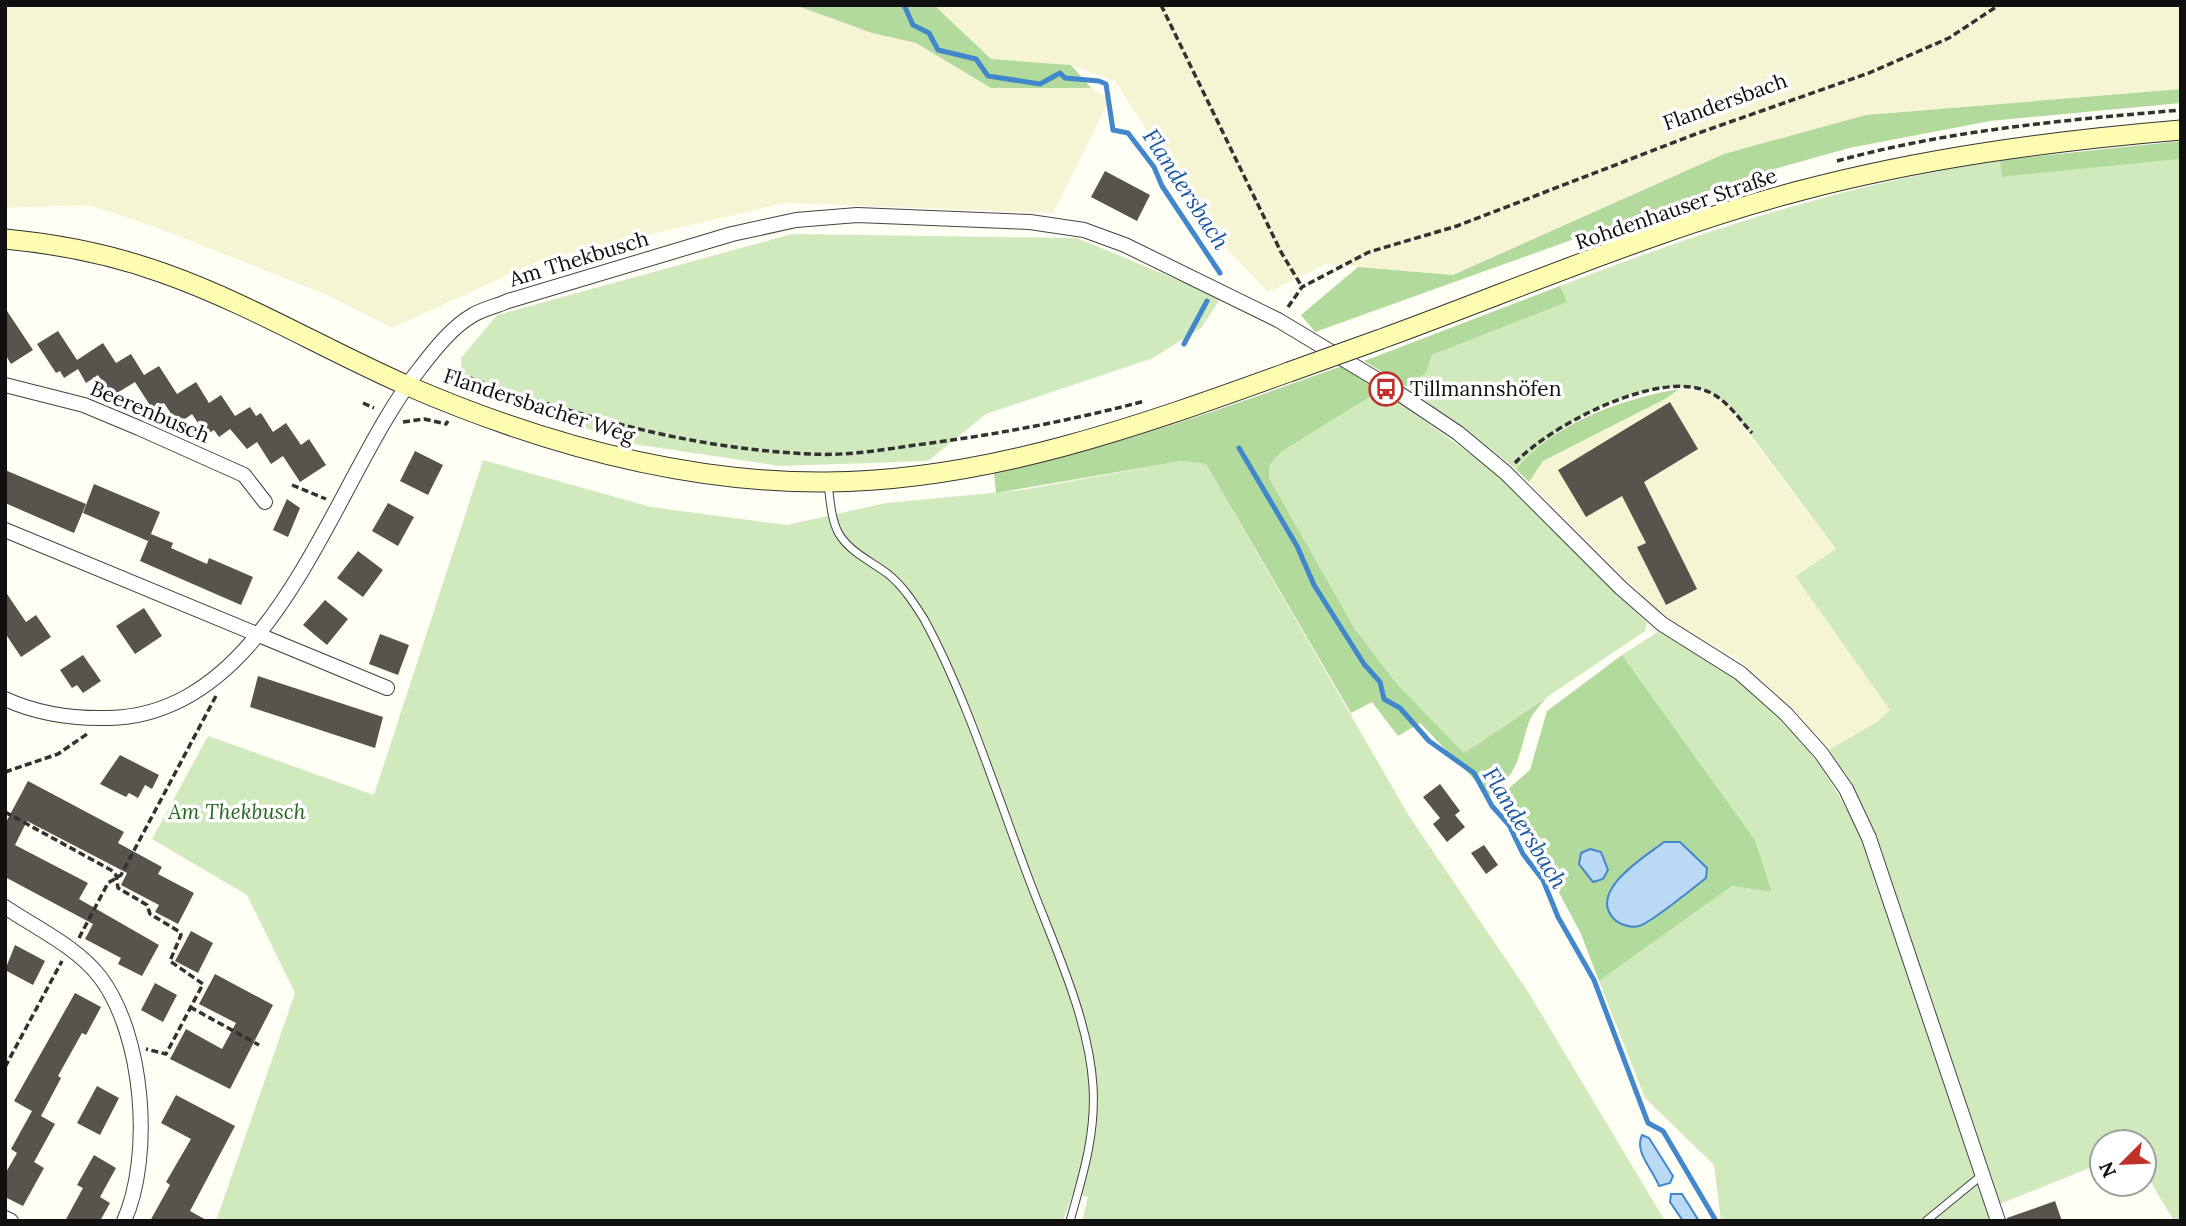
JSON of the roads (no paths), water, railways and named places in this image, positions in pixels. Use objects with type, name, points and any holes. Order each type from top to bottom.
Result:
[{"type":"main road","name":"Rohdenhauser Straße","points":[[1204,403],[1648,241],[1793,193],[1985,151],[2181,130]]},
{"type":"main road","name":"Flandersbacher Weg","points":[[5,239],[108,257],[168,274],[456,406],[580,448],[634,462],[774,481],[828,482],[897,478],[1029,455],[1204,403]]},
{"type":"street","name":"Am Thekbusch","points":[[5,699],[67,717],[117,718],[147,714],[205,684],[256,636],[306,567],[387,414],[406,385],[447,336],[472,315],[732,234],[796,220],[857,215],[1030,222],[1084,230],[1125,245],[1278,320],[1408,399],[1458,433],[1506,473],[1621,588],[1662,624],[1740,673],[1786,714],[1821,752],[1846,789],[1869,838],[1982,1175]]},
{"type":"street","name":"Beerenbusch","points":[[5,385],[84,405],[244,475],[265,502]]},
{"type":"street","points":[[5,530],[387,688]]},
{"type":"street","points":[[5,906],[69,951],[99,976],[120,1015],[140,1105],[142,1155],[135,1192],[124,1221]]},
{"type":"street","points":[[1982,1175],[1998,1221]]},
{"type":"street","points":[[5,1218],[11,1221]]},
{"type":"lane","points":[[828,482],[838,532],[849,547],[889,575],[908,594],[950,673],[1063,969],[1084,1035],[1093,1083],[1095,1122],[1088,1161],[1070,1221]]},
{"type":"lane","points":[[1926,1221],[1982,1175]]},
{"type":"water","points":[[1664,842],[1680,842],[1707,868],[1706,878],[1645,923],[1633,927],[1619,923],[1608,908],[1608,897],[1613,886],[1633,865]]},
{"type":"water","points":[[1590,849],[1601,852],[1608,870],[1603,879],[1593,882],[1579,864],[1581,853]]},
{"type":"water","points":[[1642,1135],[1649,1138],[1673,1176],[1670,1183],[1659,1186],[1640,1148]]},
{"type":"water","points":[[1671,1194],[1682,1194],[1699,1221],[1683,1221],[1670,1202]]},
{"type":"waterway","name":"Flandersbach","points":[[904,5],[913,25],[929,33],[938,50],[976,59],[988,76],[1040,84],[1060,73],[1065,78],[1106,84],[1113,130],[1128,133],[1154,167],[1162,186],[1220,273]]},
{"type":"waterway","name":"Flandersbach","points":[[1184,344],[1207,301]]},
{"type":"waterway","name":"Flandersbach","points":[[1239,448],[1297,546],[1314,585],[1364,664],[1380,682],[1384,699],[1400,708],[1429,741],[1474,773],[1492,806],[1509,825],[1523,854],[1543,880],[1558,917],[1594,980],[1648,1123],[1663,1131],[1716,1221]]},
{"type":"place","name":"Tillmannshöfen","points":[[1386,389]]}]
